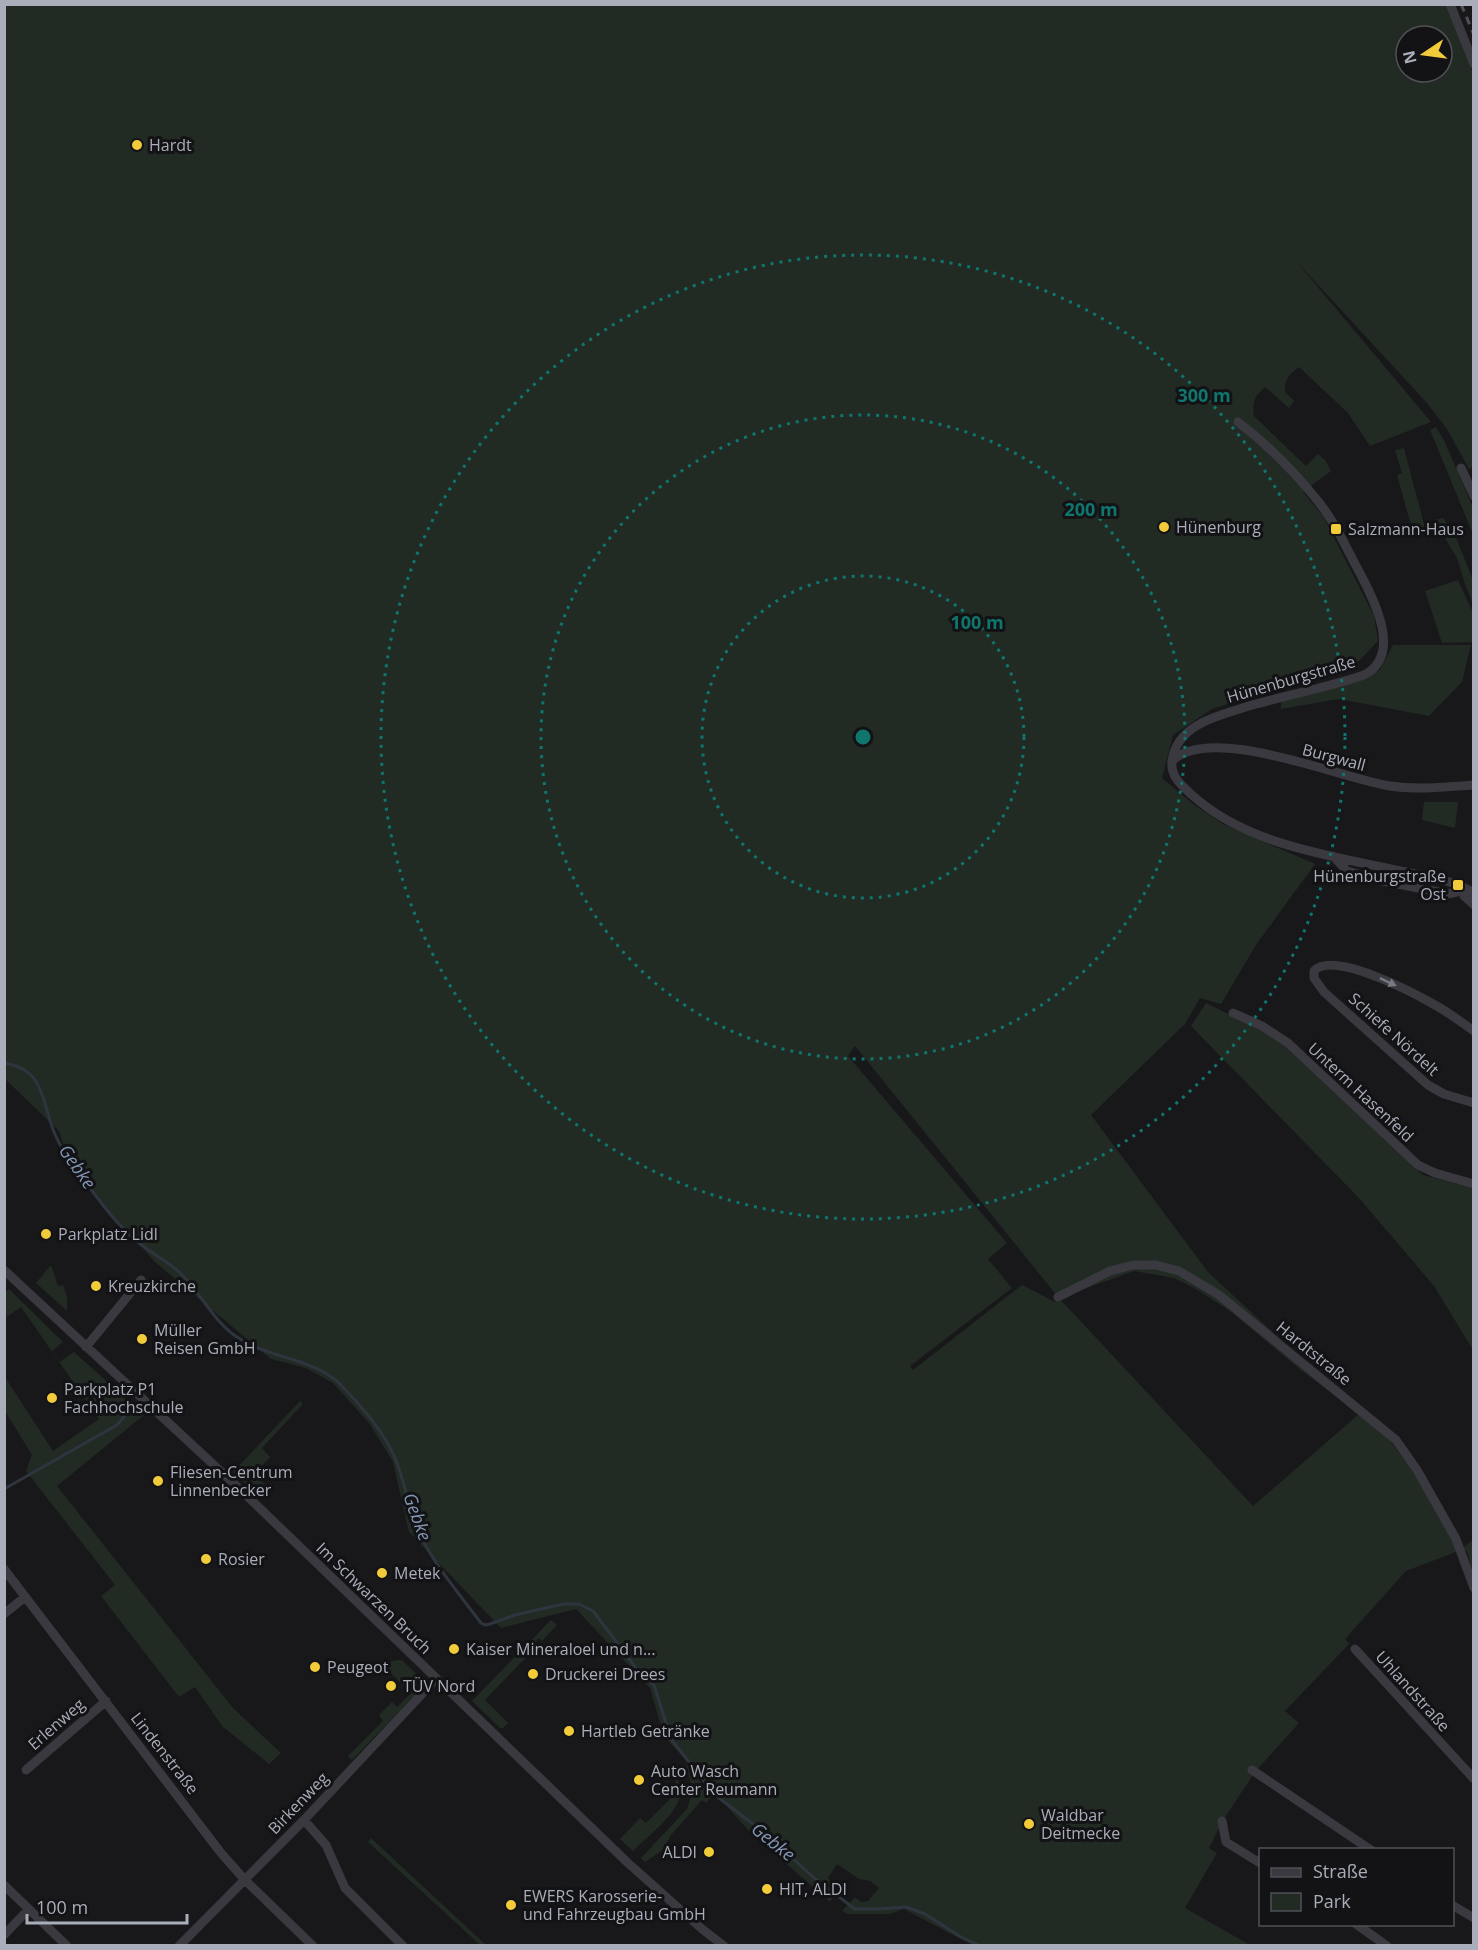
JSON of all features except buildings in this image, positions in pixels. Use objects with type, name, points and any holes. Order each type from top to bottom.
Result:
[{"type":"street","points":[[1450,4],[1473,64]]},
{"type":"street","name":"Hünenburgstraße","points":[[1181,739],[1195,727],[1222,714],[1364,675],[1376,667],[1382,653],[1382,629],[1375,605],[1326,512],[1271,450],[1238,422]]},
{"type":"street","points":[[1461,468],[1473,496]]},
{"type":"street","points":[[1181,739],[1182,748],[1189,751]]},
{"type":"street","points":[[1181,739],[1172,762],[1173,774],[1197,800],[1222,816],[1272,840],[1463,887]]},
{"type":"street","name":"Burgwall","points":[[1172,762],[1189,751],[1214,748],[1246,749],[1394,786],[1473,785]]},
{"type":"street","points":[[1333,856],[1347,871],[1383,881],[1471,899]]},
{"type":"street","points":[[1452,894],[1463,887]]},
{"type":"street","points":[[1463,887],[1464,896],[1471,899]]},
{"type":"street","name":"Schiefe Nördelt","points":[[1473,1031],[1435,1004],[1362,972],[1321,966],[1314,974],[1314,978],[1324,992],[1428,1085],[1444,1094],[1473,1102]]},
{"type":"street","name":"Unterm Hasenfeld","points":[[1233,1013],[1262,1026],[1288,1043],[1418,1166],[1473,1184]]},
{"type":"street","name":"Hardtstraße","points":[[1058,1297],[1110,1271],[1133,1265],[1156,1265],[1179,1271],[1205,1285],[1396,1440],[1417,1470],[1456,1539],[1473,1588]]},
{"type":"street","name":"Im Schwarzen Bruch","points":[[5,1272],[244,1493],[632,1867],[724,1946]]},
{"type":"street","points":[[86,1347],[141,1280]]},
{"type":"street","name":"Lindenstraße","points":[[4,1569],[221,1852],[244,1879],[313,1946]]},
{"type":"street","points":[[4,1614],[25,1597]]},
{"type":"street","name":"Uhlandstraße","points":[[1355,1649],[1473,1779]]},
{"type":"street","name":"Birkenweg","points":[[179,1946],[304,1820],[436,1679]]},
{"type":"street","name":"Erlenweg","points":[[26,1770],[106,1701]]},
{"type":"street","points":[[1252,1770],[1368,1848]]},
{"type":"street","points":[[304,1820],[326,1845],[345,1888],[403,1946]]},
{"type":"street","points":[[1222,1821],[1226,1842],[1259,1862]]},
{"type":"street","points":[[4,1885],[67,1946]]},
{"type":"street","points":[[1454,1906],[1473,1918]]},
{"type":"street","points":[[4,1935],[29,1909]]},
{"type":"street","points":[[1359,1926],[1387,1946]]},
{"type":"green space","points":[[5,5],[1447,5],[1473,73],[1473,467],[1469,469],[1447,429],[1427,403],[1296,261],[1431,422],[1370,446],[1348,413],[1299,367],[1290,375],[1285,384],[1285,392],[1294,401],[1289,408],[1265,387],[1255,400],[1254,416],[1306,466],[1318,454],[1326,461],[1331,471],[1303,492],[1323,516],[1374,616],[1378,641],[1357,663],[1212,709],[1173,735],[1162,778],[1193,804],[1223,824],[1315,864],[1256,945],[1221,1004],[1200,998],[1185,1024],[1091,1115],[1208,1272],[1391,1442],[1409,1466],[1461,1549],[1473,1540],[1473,1574],[1467,1551],[1461,1550],[1406,1571],[1345,1639],[1349,1644],[1285,1711],[1299,1723],[1255,1772],[1223,1820],[1209,1848],[1217,1853],[1185,1908],[1250,1945],[972,1945],[904,1909],[890,1914],[848,1914],[842,1911],[855,1897],[861,1902],[868,1901],[879,1888],[870,1881],[859,1879],[837,1864],[828,1878],[837,1892],[830,1902],[749,1831],[664,1736],[650,1688],[576,1609],[501,1628],[409,1532],[393,1462],[369,1423],[333,1383],[306,1368],[271,1359],[155,1262],[71,1168],[59,1131],[5,1079]],"holes":[[[855,1046],[1058,1297],[1055,1302],[1022,1285],[913,1370],[910,1366],[1012,1288],[988,1259],[1007,1243],[848,1056]],[[1134,1271],[1174,1278],[1196,1289],[1230,1311],[1301,1370],[1359,1414],[1253,1506],[1059,1298]]]},
{"type":"green space","points":[[1436,427],[1444,440],[1473,508],[1473,534],[1430,430]]},
{"type":"green space","points":[[1404,448],[1426,532],[1414,536],[1397,475],[1402,473],[1395,450]]},
{"type":"green space","points":[[1443,518],[1453,530],[1473,580],[1473,604],[1457,558],[1442,533],[1436,533],[1435,520]]},
{"type":"green space","points":[[1458,580],[1473,613],[1473,642],[1442,643],[1425,591]]},
{"type":"green space","points":[[1393,645],[1471,645],[1462,682],[1429,716],[1339,699],[1281,709],[1281,699],[1366,679],[1380,670]]},
{"type":"green space","points":[[1424,802],[1458,802],[1455,828],[1422,820]]},
{"type":"green space","points":[[1206,1003],[1275,1037],[1423,1175],[1473,1188],[1473,1350],[1434,1286],[1359,1198],[1191,1026]]},
{"type":"green space","points":[[51,1265],[58,1286],[63,1285],[67,1297],[67,1311],[36,1283]]},
{"type":"green space","points":[[9,1289],[63,1342],[52,1351],[60,1362],[74,1352],[144,1415],[57,1486],[233,1708],[281,1753],[269,1764],[222,1726],[195,1687],[179,1697],[101,1596],[115,1585],[26,1471],[32,1455],[5,1411],[5,1377],[53,1451],[99,1419],[21,1307],[5,1318],[7,1314],[5,1293]]},
{"type":"green space","points":[[300,1401],[303,1404],[262,1448],[270,1457],[254,1474],[266,1485],[258,1495],[233,1472]]},
{"type":"green space","points":[[551,1620],[557,1625],[542,1641],[539,1638],[533,1645],[535,1648],[485,1700],[508,1723],[500,1728],[472,1701]]},
{"type":"green space","points":[[402,1660],[424,1682],[422,1688],[352,1760],[348,1756],[383,1721],[379,1715],[392,1702],[397,1707],[411,1693],[384,1666]]},
{"type":"green space","points":[[685,1763],[712,1796],[706,1803],[702,1800],[671,1835],[663,1850],[645,1862],[641,1858],[687,1809],[693,1790]]},
{"type":"green space","points":[[677,1779],[681,1788],[680,1798],[675,1808],[658,1828],[633,1851],[620,1839],[640,1818],[646,1823],[675,1794],[670,1788]]},
{"type":"green space","points":[[371,1838],[486,1945],[480,1945],[368,1842]]},
{"type":"waterway","name":"Gebke","points":[[4,1063],[17,1066],[34,1078],[43,1096],[52,1127],[65,1153],[81,1177],[126,1232],[179,1272],[231,1333],[265,1351],[305,1364],[329,1375],[364,1411],[380,1431],[392,1452],[414,1519],[427,1548],[481,1623],[490,1624],[515,1615],[563,1604],[579,1604],[593,1611],[639,1672],[654,1685],[671,1739],[715,1795],[766,1834],[814,1878],[855,1909],[906,1907],[925,1914],[961,1937],[981,1946]]},
{"type":"waterway","points":[[4,1489],[117,1425],[129,1411]]},
{"type":"railway","points":[[1461,4],[1474,35]]},
{"type":"place","name":"Hardt","points":[[137,145]]},
{"type":"place","name":"Hünenburg","points":[[1164,527]]},
{"type":"place","name":"Salzmann-Haus","points":[[1336,529]]},
{"type":"place","name":"Hünenburgstraße Ost","points":[[1458,885]]},
{"type":"place","name":"Parkplatz Lidl","points":[[46,1234]]},
{"type":"place","name":"Kreuzkirche","points":[[96,1286]]},
{"type":"place","name":"Müller Reisen GmbH","points":[[142,1339]]},
{"type":"place","name":"Parkplatz P1 Fachhochschule","points":[[52,1398]]},
{"type":"place","name":"Fliesen-Centrum Linnenbecker","points":[[158,1481]]},
{"type":"place","name":"Rosier","points":[[206,1559]]},
{"type":"place","name":"Metek","points":[[382,1573]]},
{"type":"place","name":"Kaiser Mineraloel und n...","points":[[454,1649]]},
{"type":"place","name":"Peugeot","points":[[315,1667]]},
{"type":"place","name":"Druckerei Drees","points":[[533,1674]]},
{"type":"place","name":"TÜV Nord","points":[[391,1686]]},
{"type":"place","name":"Hartleb Getränke","points":[[569,1731]]},
{"type":"place","name":"Auto Wasch Center Reumann","points":[[639,1780]]},
{"type":"place","name":"Waldbar Deitmecke","points":[[1029,1824]]},
{"type":"place","name":"ALDI","points":[[709,1852]]},
{"type":"place","name":"HIT, ALDI","points":[[767,1889]]},
{"type":"place","name":"EWERS Karosserie- und Fahrzeugbau GmbH","points":[[511,1905]]}]
